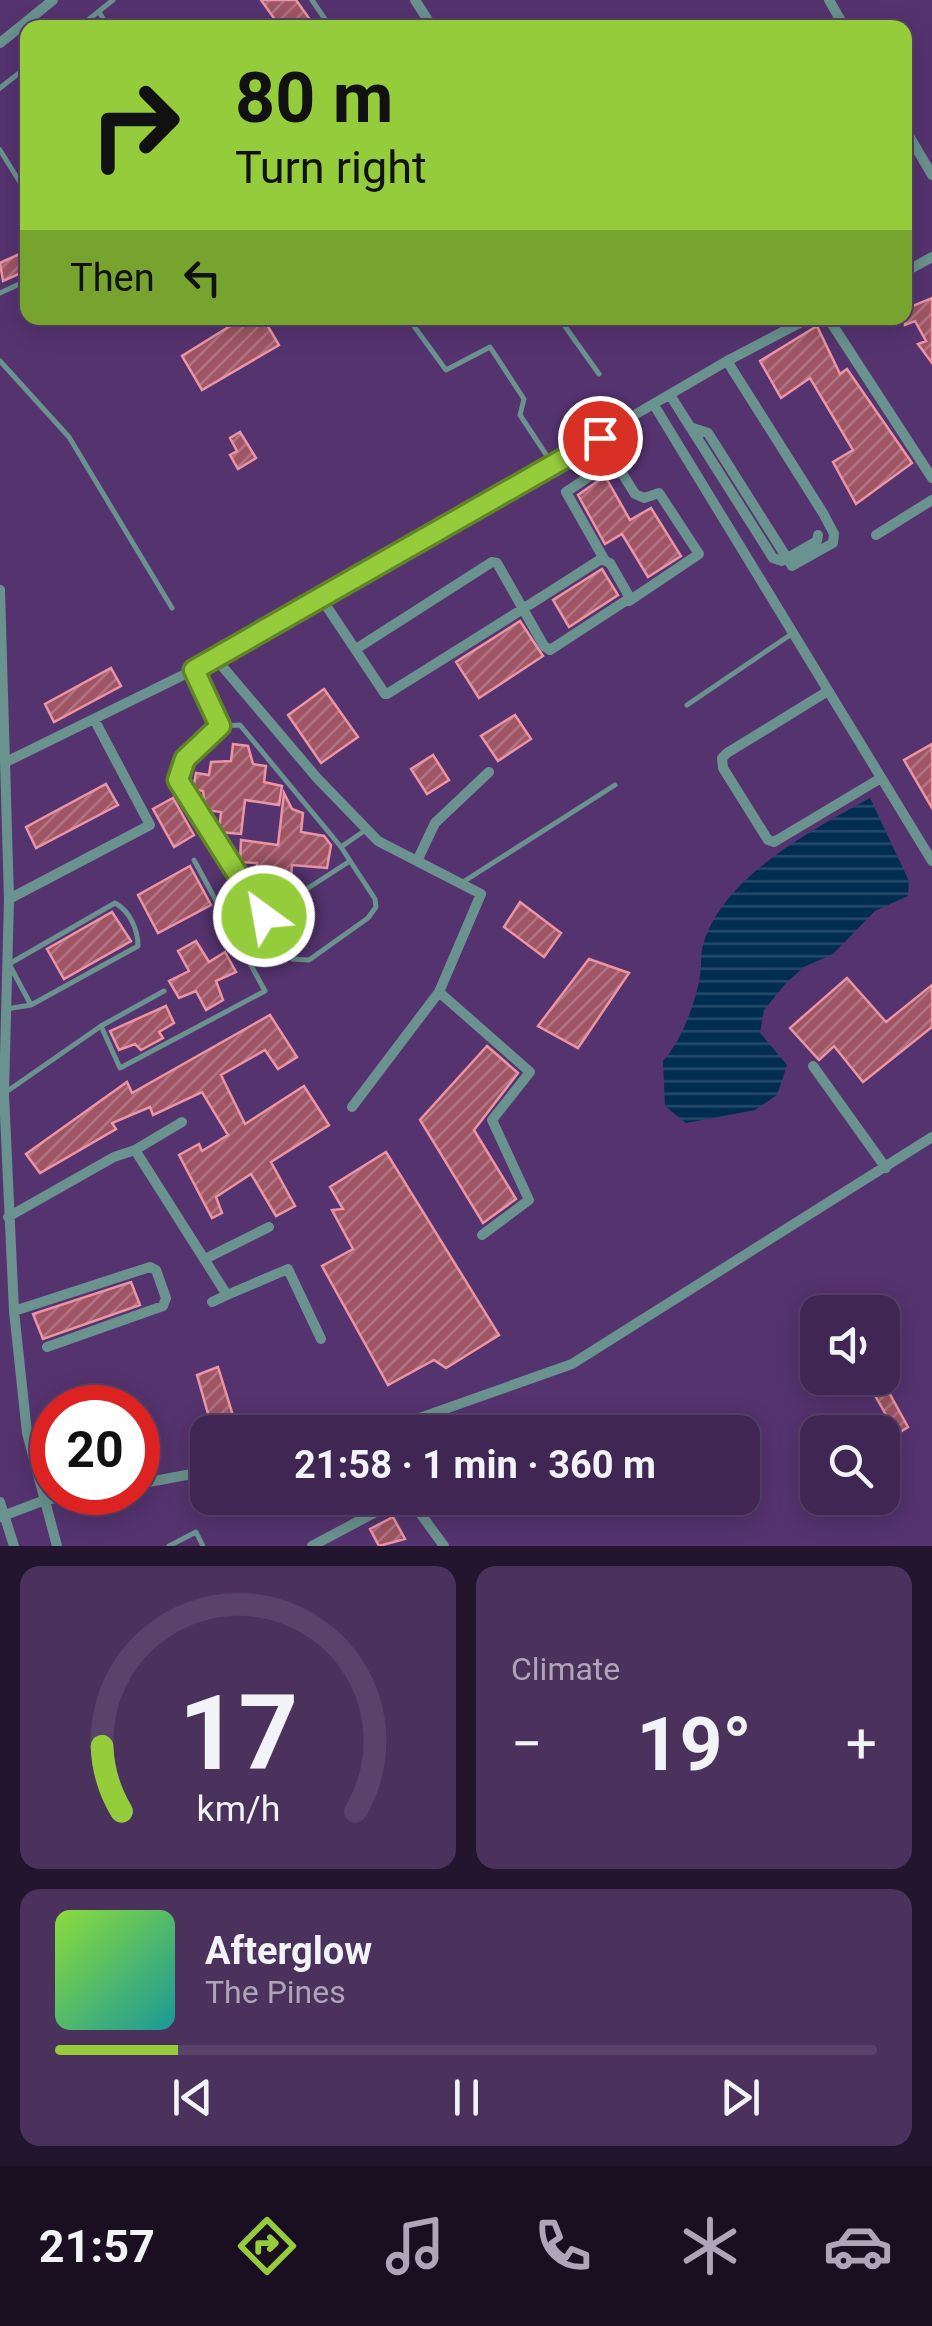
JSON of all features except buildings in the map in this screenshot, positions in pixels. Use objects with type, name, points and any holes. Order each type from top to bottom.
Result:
[{"type":"street","points":[[28,20],[52,0]]},
{"type":"street","points":[[0,43],[20,26]]},
{"type":"street","points":[[912,141],[932,174]]},
{"type":"street","points":[[4,762],[216,659],[727,361],[796,325]]},
{"type":"street","points":[[833,325],[932,478]]},
{"type":"street","points":[[670,396],[690,427],[708,433],[794,567],[833,542],[834,534],[727,361]]},
{"type":"street","points":[[654,405],[932,861]]},
{"type":"street","points":[[356,650],[492,562],[544,646],[553,650],[699,554],[658,494],[644,498],[634,494],[600,438]]},
{"type":"street","points":[[614,460],[566,492],[629,601]]},
{"type":"street","points":[[876,535],[932,500]]},
{"type":"street","points":[[787,558],[817,541],[818,534]]},
{"type":"street","points":[[320,598],[388,694],[604,559]]},
{"type":"street","points":[[0,590],[9,899],[3,1009],[8,1217],[14,1312],[30,1445]]},
{"type":"street","points":[[216,659],[316,778],[378,840],[481,894],[440,992],[352,1107]]},
{"type":"street","points":[[828,691],[726,753],[723,768],[768,840],[774,842],[881,778]]},
{"type":"street","points":[[9,899],[150,825],[94,721]]},
{"type":"street","points":[[417,860],[435,822],[489,772]]},
{"type":"street","points":[[440,992],[530,1072],[492,1120],[529,1200],[482,1234]]},
{"type":"street","points":[[813,1066],[886,1168]]},
{"type":"street","points":[[8,1217],[182,1122]]},
{"type":"street","points":[[430,1415],[572,1364],[932,1137]]},
{"type":"street","points":[[135,1150],[227,1295]]},
{"type":"street","points":[[207,1258],[270,1227]]},
{"type":"street","points":[[14,1312],[150,1267],[156,1270],[166,1298],[163,1306],[47,1347]]},
{"type":"street","points":[[212,1302],[288,1269],[321,1338]]},
{"type":"street","points":[[160,1480],[190,1475]]},
{"type":"street","points":[[0,1502],[14,1546]]},
{"type":"street","points":[[2,1516],[30,1505]]},
{"type":"street","points":[[48,1515],[56,1546]]},
{"type":"street","points":[[312,1546],[372,1515]]},
{"type":"street","points":[[419,1515],[444,1546]]},
{"type":"lane","points":[[88,20],[113,0]]},
{"type":"lane","points":[[99,12],[104,20]]},
{"type":"lane","points":[[0,88],[20,72]]},
{"type":"lane","points":[[0,150],[20,182]]},
{"type":"lane","points":[[413,325],[446,370],[484,346],[492,349],[524,399],[520,415],[553,464]]},
{"type":"lane","points":[[563,325],[599,374]]},
{"type":"lane","points":[[0,360],[69,437],[172,608]]},
{"type":"lane","points":[[686,705],[793,633]]},
{"type":"lane","points":[[194,670],[220,726]]},
{"type":"lane","points":[[240,724],[341,847],[376,906],[368,918],[309,960],[292,959],[178,780],[185,759],[220,726],[240,724]]},
{"type":"lane","points":[[461,884],[614,786]]},
{"type":"lane","points":[[341,847],[367,829]]},
{"type":"lane","points":[[101,1026],[120,1068],[266,990],[194,860]]},
{"type":"lane","points":[[264,916],[350,861]]},
{"type":"lane","points":[[3,1009],[30,1005],[138,946],[138,931],[122,906],[115,903],[93,913],[9,964],[30,1005]]},
{"type":"lane","points":[[4,1094],[101,1026],[164,990]]},
{"type":"lane","points":[[169,1546],[196,1532],[202,1546]]},
{"type":"water","points":[[870,798],[909,881],[908,896],[875,911],[833,954],[804,967],[764,1010],[760,1033],[787,1065],[777,1095],[755,1110],[686,1123],[665,1106],[663,1061],[691,1010],[702,949],[714,920],[729,897],[772,858]]},
{"type":"route","points":[[264,916],[178,780],[185,759],[220,726],[194,670],[600,438]]}]
